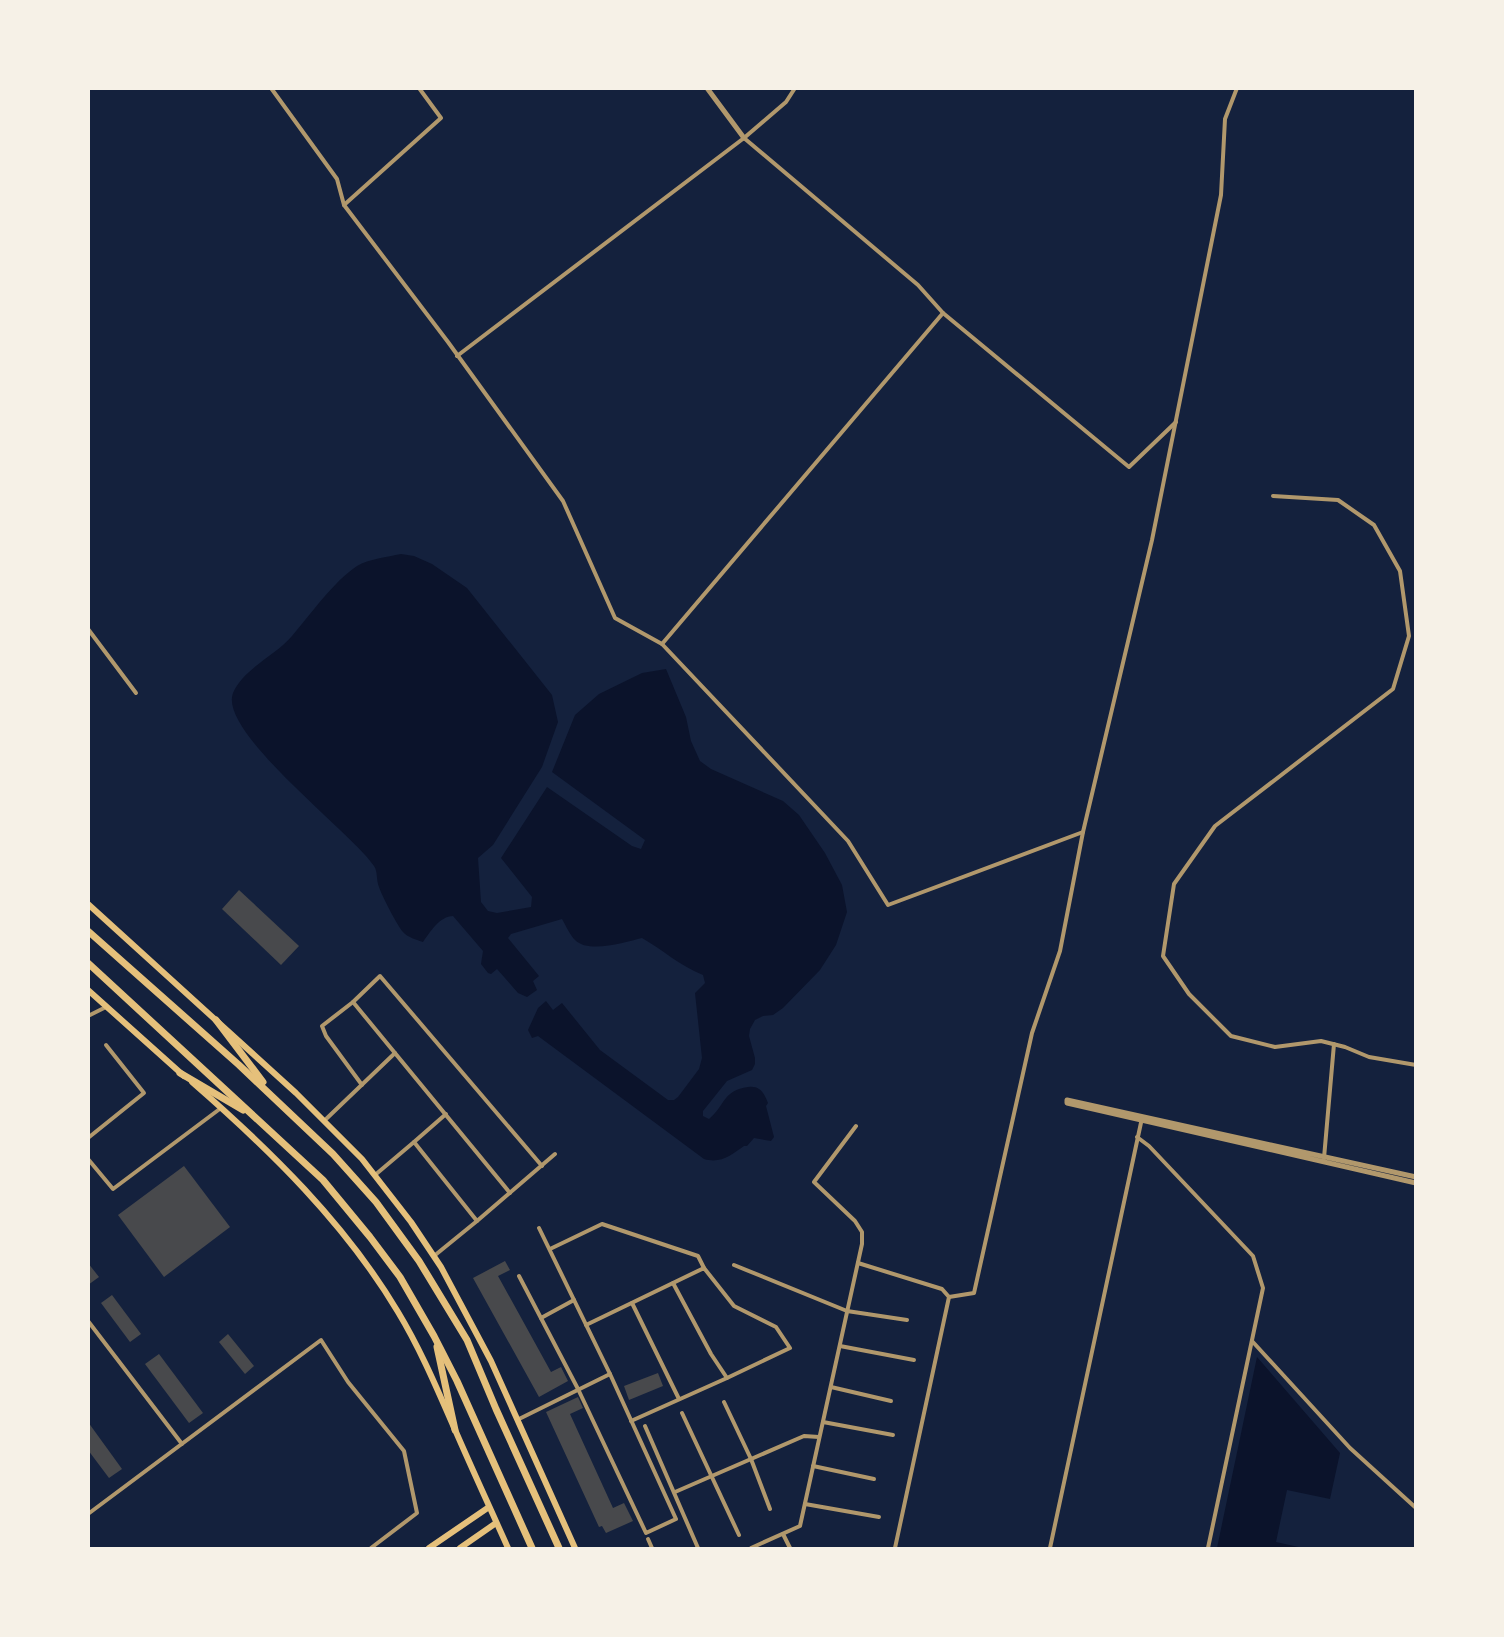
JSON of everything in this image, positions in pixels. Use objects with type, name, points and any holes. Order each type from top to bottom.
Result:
[{"type":"highway","points":[[88,931],[275,1099],[333,1154],[376,1202],[419,1261],[468,1340],[496,1409],[559,1548]]},
{"type":"highway","points":[[88,963],[323,1180],[370,1237],[400,1277],[434,1336],[457,1381],[532,1548]]},
{"type":"highway","points":[[216,1020],[275,1099]]},
{"type":"highway","points":[[180,1072],[254,1116]]},
{"type":"highway","points":[[434,1336],[455,1430]]},
{"type":"main road","points":[[88,904],[324,1121],[362,1159],[411,1222],[462,1304],[491,1360],[575,1548]]},
{"type":"main road","points":[[88,990],[221,1107],[291,1174],[370,1269],[425,1361],[508,1548]]},
{"type":"main road","points":[[429,1548],[489,1507]]},
{"type":"main road","points":[[460,1548],[496,1523]]},
{"type":"street","points":[[271,88],[337,179],[344,205],[458,356],[563,501],[615,618],[662,644],[848,841],[888,905],[1083,832]]},
{"type":"street","points":[[344,205],[441,118],[419,88]]},
{"type":"street","points":[[707,88],[744,138],[918,285],[943,312],[1129,467],[1176,422]]},
{"type":"street","points":[[458,356],[744,138],[786,102],[795,88]]},
{"type":"street","points":[[949,1298],[974,1293],[1032,1033],[1060,951],[1083,832],[1152,540],[1221,195],[1225,119],[1237,88]]},
{"type":"street","points":[[662,644],[943,312]]},
{"type":"street","points":[[1273,496],[1338,500],[1374,525],[1400,571],[1408,636],[1394,689],[1215,826],[1174,884],[1163,956],[1189,994],[1231,1036],[1275,1047],[1321,1041],[1369,1057],[1416,1065]]},
{"type":"street","points":[[88,629],[136,693]]},
{"type":"street","points":[[362,1085],[326,1036],[322,1026],[353,1002],[380,976],[542,1166]]},
{"type":"street","points":[[353,1002],[510,1193]]},
{"type":"street","points":[[88,1016],[107,1006]]},
{"type":"street","points":[[1324,1160],[1334,1044]]},
{"type":"street","points":[[88,1138],[144,1093],[106,1045]]},
{"type":"street","points":[[324,1121],[395,1053]]},
{"type":"street","points":[[1067,1101],[1416,1183]]},
{"type":"street","points":[[88,1159],[113,1189],[221,1107]]},
{"type":"street","points":[[374,1175],[446,1114]]},
{"type":"street","points":[[1050,1548],[1142,1118]]},
{"type":"street","points":[[751,1548],[800,1526],[862,1244],[862,1232],[855,1221],[814,1182],[856,1126]]},
{"type":"street","points":[[1137,1137],[1149,1146],[1253,1256],[1263,1288],[1208,1548]]},
{"type":"street","points":[[414,1142],[477,1221]]},
{"type":"street","points":[[433,1256],[555,1154]]},
{"type":"street","points":[[1324,1160],[1416,1177]]},
{"type":"street","points":[[550,1249],[602,1224],[698,1256],[704,1268],[735,1306],[776,1327],[790,1348],[631,1420]]},
{"type":"street","points":[[519,1276],[578,1389],[646,1533],[676,1519],[610,1374],[539,1228]]},
{"type":"street","points":[[858,1263],[942,1289],[949,1298]]},
{"type":"street","points":[[734,1265],[847,1311],[907,1320]]},
{"type":"street","points":[[586,1325],[704,1268]]},
{"type":"street","points":[[673,1283],[711,1354],[727,1378]]},
{"type":"street","points":[[895,1548],[949,1298]]},
{"type":"street","points":[[541,1318],[574,1300]]},
{"type":"street","points":[[632,1303],[679,1399]]},
{"type":"street","points":[[88,1321],[182,1444]]},
{"type":"street","points":[[88,1514],[321,1340],[348,1382],[404,1451],[417,1514],[371,1548]]},
{"type":"street","points":[[1252,1341],[1350,1448],[1416,1508]]},
{"type":"street","points":[[840,1346],[914,1360]]},
{"type":"street","points":[[517,1420],[610,1374]]},
{"type":"street","points":[[831,1387],[891,1401]]},
{"type":"street","points":[[724,1402],[751,1459],[770,1509]]},
{"type":"street","points":[[682,1413],[739,1535]]},
{"type":"street","points":[[823,1422],[893,1435]]},
{"type":"street","points":[[645,1425],[698,1548]]},
{"type":"street","points":[[675,1492],[804,1436],[819,1437]]},
{"type":"street","points":[[813,1466],[874,1479]]},
{"type":"street","points":[[805,1504],[879,1517]]},
{"type":"street","points":[[783,1534],[790,1548]]},
{"type":"street","points":[[648,1539],[652,1548]]},
{"type":"water","points":[[401,554],[414,556],[432,564],[467,588],[552,695],[558,722],[542,767],[493,845],[478,858],[481,902],[488,911],[497,913],[531,907],[532,897],[501,858],[547,787],[632,846],[641,849],[645,840],[552,772],[575,715],[599,694],[642,673],[666,669],[686,717],[691,741],[700,761],[711,769],[783,801],[799,815],[825,853],[842,885],[847,912],[836,945],[820,970],[783,1008],[773,1015],[755,1020],[749,1036],[755,1058],[752,1070],[727,1081],[703,1111],[703,1116],[709,1119],[734,1091],[756,1087],[763,1093],[768,1103],[766,1106],[774,1137],[771,1141],[754,1138],[747,1146],[726,1158],[704,1159],[538,1036],[532,1038],[528,1030],[538,1008],[546,1001],[553,1010],[562,1003],[600,1050],[668,1100],[674,1100],[699,1069],[702,1058],[695,993],[705,983],[703,975],[642,938],[598,947],[581,944],[573,938],[562,919],[511,934],[508,938],[539,976],[533,981],[537,990],[527,997],[518,993],[497,969],[491,974],[488,973],[481,964],[483,951],[453,916],[440,922],[423,942],[410,937],[400,928],[386,903],[374,866],[361,850],[289,781],[245,732],[234,710],[233,693],[244,676],[285,643],[331,589],[357,566],[378,558]]},
{"type":"water","points":[[1257,1357],[1340,1453],[1330,1499],[1287,1490],[1276,1542],[1303,1548],[1217,1548]]},
{"type":"building","points":[[239,890],[299,946],[281,965],[222,909]]},
{"type":"building","points":[[184,1166],[230,1227],[164,1277],[118,1215]]},
{"type":"building","points":[[505,1261],[510,1270],[498,1276],[551,1372],[561,1367],[568,1381],[539,1397],[473,1278]]},
{"type":"building","points":[[88,1263],[99,1277],[88,1285]]},
{"type":"building","points":[[112,1295],[141,1334],[130,1342],[101,1303]]},
{"type":"building","points":[[228,1334],[254,1366],[245,1374],[219,1342]]},
{"type":"building","points":[[159,1354],[203,1413],[189,1423],[145,1364]]},
{"type":"building","points":[[658,1373],[663,1386],[629,1400],[624,1386]]},
{"type":"building","points":[[578,1397],[583,1408],[570,1414],[613,1508],[624,1503],[633,1521],[606,1533],[602,1526],[599,1527],[546,1412]]},
{"type":"building","points":[[88,1422],[122,1469],[109,1478],[88,1450]]}]
